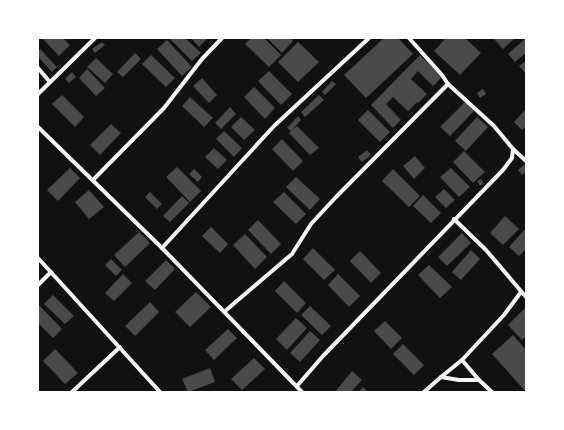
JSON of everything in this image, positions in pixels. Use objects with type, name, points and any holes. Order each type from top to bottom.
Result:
[{"type":"street","points":[[38,94],[95,38]]},
{"type":"street","points":[[93,180],[164,108],[202,59],[222,38]]},
{"type":"street","points":[[162,248],[274,126],[369,38]]},
{"type":"street","points":[[409,38],[442,75],[448,84],[494,126],[513,149],[526,161]]},
{"type":"street","points":[[38,68],[50,81]]},
{"type":"street","points":[[224,312],[292,254],[312,224],[336,197],[448,84]]},
{"type":"street","points":[[38,127],[162,248],[302,392]]},
{"type":"street","points":[[297,386],[323,356],[503,170],[512,158],[513,149]]},
{"type":"street","points":[[454,219],[486,250],[526,297]]},
{"type":"street","points":[[38,258],[160,392]]},
{"type":"street","points":[[38,285],[51,272]]},
{"type":"street","points":[[424,392],[462,360],[504,315],[521,292]]},
{"type":"street","points":[[72,392],[120,347]]},
{"type":"street","points":[[462,360],[492,392]]},
{"type":"street","points":[[441,377],[459,380],[480,380]]},
{"type":"building","points":[[42,38],[63,38],[70,45],[59,56]]},
{"type":"building","points":[[169,38],[185,38],[201,53],[192,61]]},
{"type":"building","points":[[191,38],[208,38],[199,47]]},
{"type":"building","points":[[251,38],[264,38],[281,55],[269,67],[245,44]]},
{"type":"building","points":[[267,38],[290,38],[293,41],[282,53]]},
{"type":"building","points":[[384,38],[398,38],[413,54],[366,98],[344,75]]},
{"type":"building","points":[[446,38],[465,38],[481,53],[460,75],[434,51]]},
{"type":"building","points":[[515,38],[503,49],[494,39]]},
{"type":"building","points":[[526,38],[526,53],[515,62],[508,54]]},
{"type":"building","points":[[167,40],[192,67],[182,76],[157,49]]},
{"type":"building","points":[[102,42],[105,45],[95,53],[92,49]]},
{"type":"building","points":[[298,42],[319,62],[298,82],[278,62]]},
{"type":"building","points":[[40,49],[57,67],[52,72],[38,57],[38,51]]},
{"type":"building","points":[[135,53],[141,59],[123,77],[117,72]]},
{"type":"building","points":[[151,55],[175,78],[166,87],[142,64]]},
{"type":"building","points":[[420,55],[442,77],[433,86],[418,71],[411,79],[427,94],[418,103],[417,102],[408,111],[393,97],[386,104],[401,120],[393,128],[371,105]]},
{"type":"building","points":[[96,58],[113,74],[105,83],[87,67]]},
{"type":"building","points":[[526,61],[526,74],[519,66]]},
{"type":"building","points":[[87,69],[105,88],[96,96],[79,78]]},
{"type":"building","points":[[269,71],[292,94],[281,105],[258,81]]},
{"type":"building","points":[[72,72],[76,77],[69,83],[65,79]]},
{"type":"building","points":[[202,78],[217,95],[209,103],[193,86]]},
{"type":"building","points":[[332,81],[336,84],[325,95],[322,92]]},
{"type":"building","points":[[254,87],[275,108],[265,119],[244,97]]},
{"type":"building","points":[[483,89],[486,94],[480,98],[477,93]]},
{"type":"building","points":[[62,95],[84,117],[75,127],[52,104]]},
{"type":"building","points":[[319,95],[324,100],[305,117],[301,112]]},
{"type":"building","points":[[190,97],[213,118],[204,127],[182,106]]},
{"type":"building","points":[[465,102],[474,111],[450,136],[440,127]]},
{"type":"building","points":[[230,107],[236,114],[221,129],[215,123]]},
{"type":"building","points":[[526,109],[526,126],[522,130],[514,122]]},
{"type":"building","points":[[368,110],[390,132],[380,142],[358,120]]},
{"type":"building","points":[[298,116],[301,120],[291,131],[287,128]]},
{"type":"building","points":[[241,117],[255,130],[244,140],[231,127]]},
{"type":"building","points":[[477,117],[488,127],[466,151],[455,141]]},
{"type":"building","points":[[111,124],[121,133],[100,155],[90,145]]},
{"type":"building","points":[[297,126],[319,148],[310,155],[289,133]]},
{"type":"building","points":[[224,131],[242,148],[234,157],[216,139]]},
{"type":"building","points":[[282,139],[303,161],[293,171],[272,149]]},
{"type":"building","points":[[214,148],[227,160],[218,169],[205,157]]},
{"type":"building","points":[[367,150],[371,155],[362,162],[358,157]]},
{"type":"building","points":[[464,151],[485,172],[473,183],[453,162]]},
{"type":"building","points":[[415,156],[425,168],[414,179],[403,166]]},
{"type":"building","points":[[525,164],[526,172],[522,175],[518,170]]},
{"type":"building","points":[[177,167],[201,191],[190,202],[166,177]]},
{"type":"building","points":[[70,168],[80,178],[58,201],[47,190]]},
{"type":"building","points":[[451,168],[470,187],[459,197],[440,177]]},
{"type":"building","points":[[194,169],[202,177],[198,182],[189,174]]},
{"type":"building","points":[[393,169],[420,196],[409,207],[382,181]]},
{"type":"building","points":[[296,177],[320,199],[310,210],[286,187]]},
{"type":"building","points":[[481,179],[484,184],[480,186],[477,181]]},
{"type":"building","points":[[444,189],[455,200],[446,208],[435,197]]},
{"type":"building","points":[[89,190],[104,207],[89,219],[75,202]]},
{"type":"building","points":[[150,192],[162,204],[157,209],[145,197]]},
{"type":"building","points":[[284,192],[306,214],[296,224],[273,202]]},
{"type":"building","points":[[423,195],[441,213],[431,223],[413,206]]},
{"type":"building","points":[[182,196],[189,203],[170,222],[163,216]]},
{"type":"building","points":[[505,216],[519,229],[503,245],[490,233]]},
{"type":"building","points":[[258,220],[281,244],[271,254],[248,230]]},
{"type":"building","points":[[211,227],[228,244],[220,253],[202,236]]},
{"type":"building","points":[[526,228],[526,249],[519,256],[509,247]]},
{"type":"building","points":[[139,232],[150,243],[125,267],[114,255]]},
{"type":"building","points":[[462,233],[471,243],[447,266],[438,257]]},
{"type":"building","points":[[245,234],[267,257],[255,269],[233,245]]},
{"type":"building","points":[[313,248],[335,270],[324,280],[303,259]]},
{"type":"building","points":[[471,250],[480,259],[461,280],[452,272]]},
{"type":"building","points":[[360,251],[381,273],[371,283],[350,261]]},
{"type":"building","points":[[111,259],[122,270],[116,276],[105,265]]},
{"type":"building","points":[[166,260],[175,269],[155,290],[145,281]]},
{"type":"building","points":[[429,265],[452,287],[440,298],[418,275]]},
{"type":"building","points":[[123,274],[132,283],[114,301],[105,293]]},
{"type":"building","points":[[338,274],[360,296],[349,307],[328,285]]},
{"type":"building","points":[[284,281],[306,303],[297,313],[275,291]]},
{"type":"building","points":[[196,292],[211,307],[190,327],[175,312]]},
{"type":"building","points":[[53,295],[74,316],[65,324],[44,304]]},
{"type":"building","points":[[150,302],[159,312],[135,336],[125,326]]},
{"type":"building","points":[[38,304],[62,329],[53,338],[38,323]]},
{"type":"building","points":[[310,306],[331,326],[322,335],[301,315]]},
{"type":"building","points":[[526,307],[526,336],[522,340],[508,325]]},
{"type":"building","points":[[296,318],[307,328],[287,350],[276,339]]},
{"type":"building","points":[[385,321],[402,338],[391,349],[374,331]]},
{"type":"building","points":[[228,329],[237,338],[214,360],[205,350]]},
{"type":"building","points":[[310,331],[320,340],[300,362],[290,353]]},
{"type":"building","points":[[513,335],[526,350],[526,392],[492,354]]},
{"type":"building","points":[[403,344],[424,365],[414,375],[393,354]]},
{"type":"building","points":[[55,349],[78,373],[65,384],[43,361]]},
{"type":"building","points":[[254,358],[265,369],[242,390],[231,379]]},
{"type":"building","points":[[210,368],[215,382],[188,392],[182,379]]},
{"type":"building","points":[[352,371],[362,380],[351,392],[335,392]]},
{"type":"building","points":[[363,387],[368,392],[358,392]]}]
